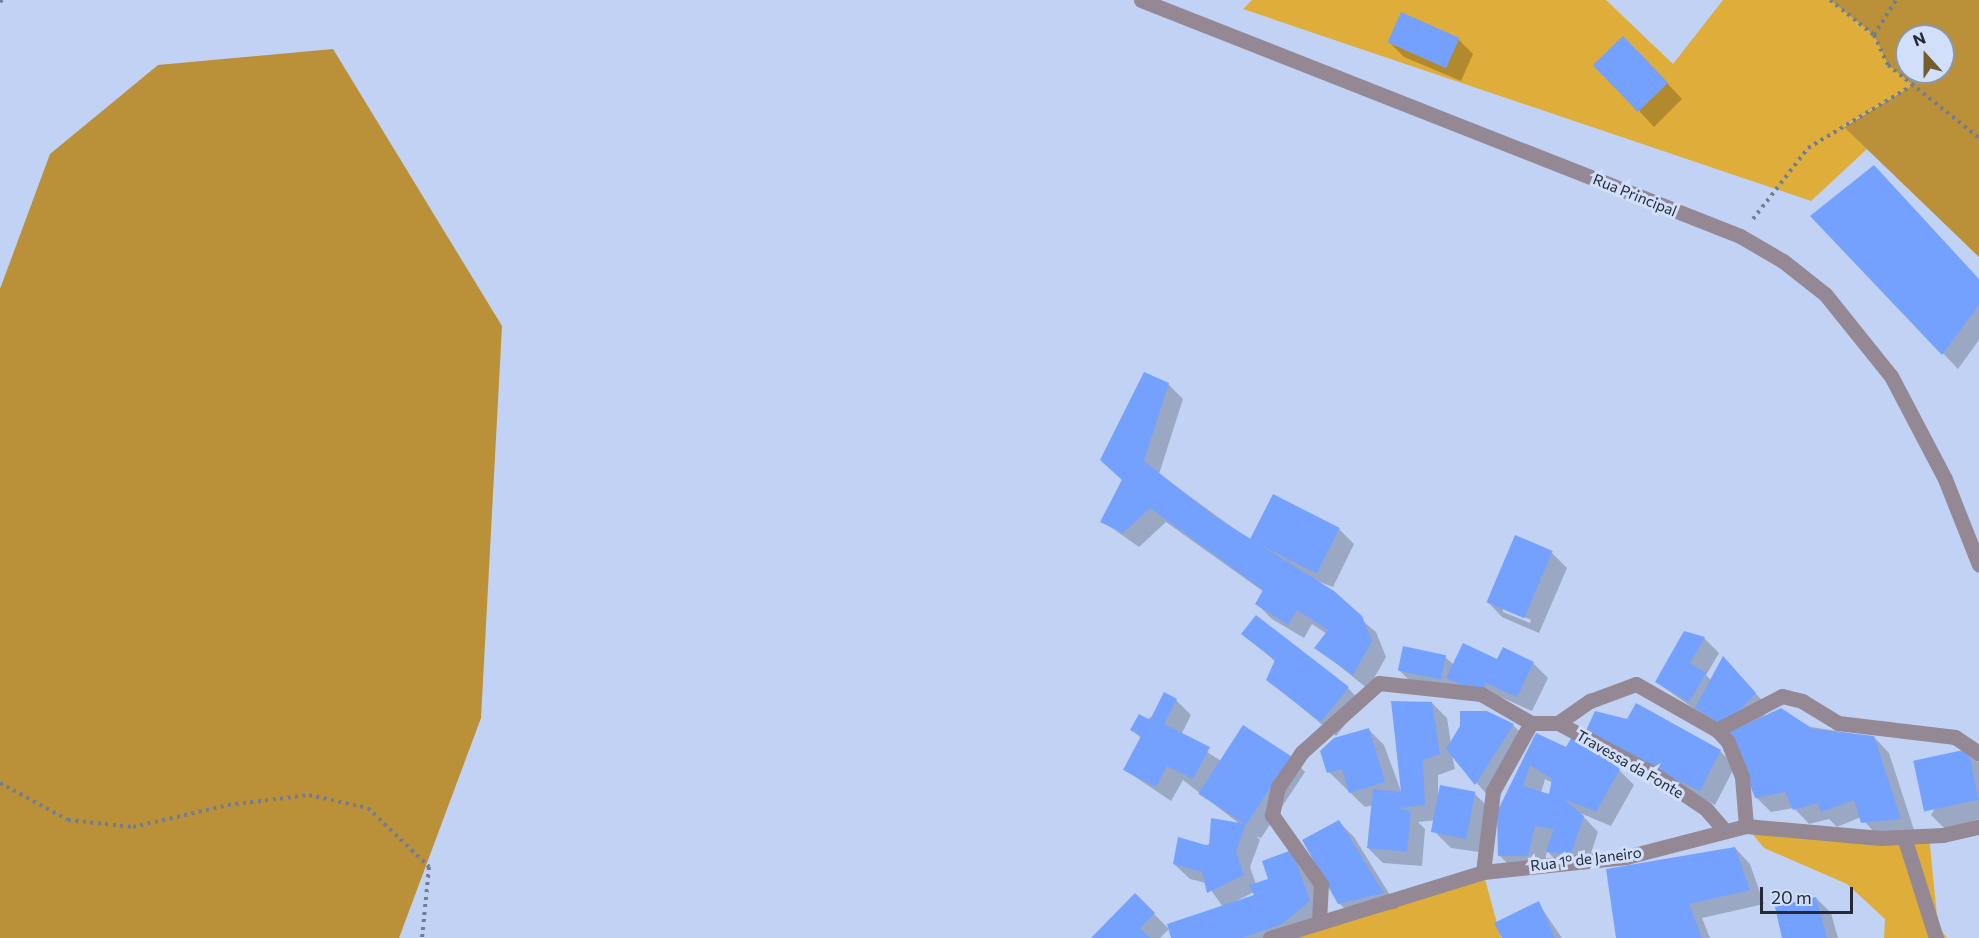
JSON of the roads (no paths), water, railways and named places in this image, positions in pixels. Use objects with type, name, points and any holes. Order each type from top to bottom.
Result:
[{"type":"street","name":"Rua Principal","points":[[1141,0],[1740,236],[1783,261],[1860,331],[1919,427],[1979,565]]},
{"type":"street","points":[[1320,921],[1321,884],[1272,815],[1278,787],[1302,752],[1321,740],[1347,709],[1379,683],[1480,694],[1531,723],[1558,723],[1590,701],[1636,684],[1717,730],[1742,777],[1746,826]]},
{"type":"street","points":[[1717,730],[1782,696],[1802,700],[1838,723],[1955,736],[1979,753]]},
{"type":"street","points":[[1483,872],[1493,791],[1531,723]]},
{"type":"street","name":"Travessa da Fonte","points":[[1558,723],[1654,774],[1706,809],[1725,831]]},
{"type":"street","name":"Rua 1º de Janeiro","points":[[1270,938],[1483,872],[1626,857],[1746,826],[1904,837],[1979,827]]},
{"type":"street","points":[[1904,837],[1936,938]]}]
